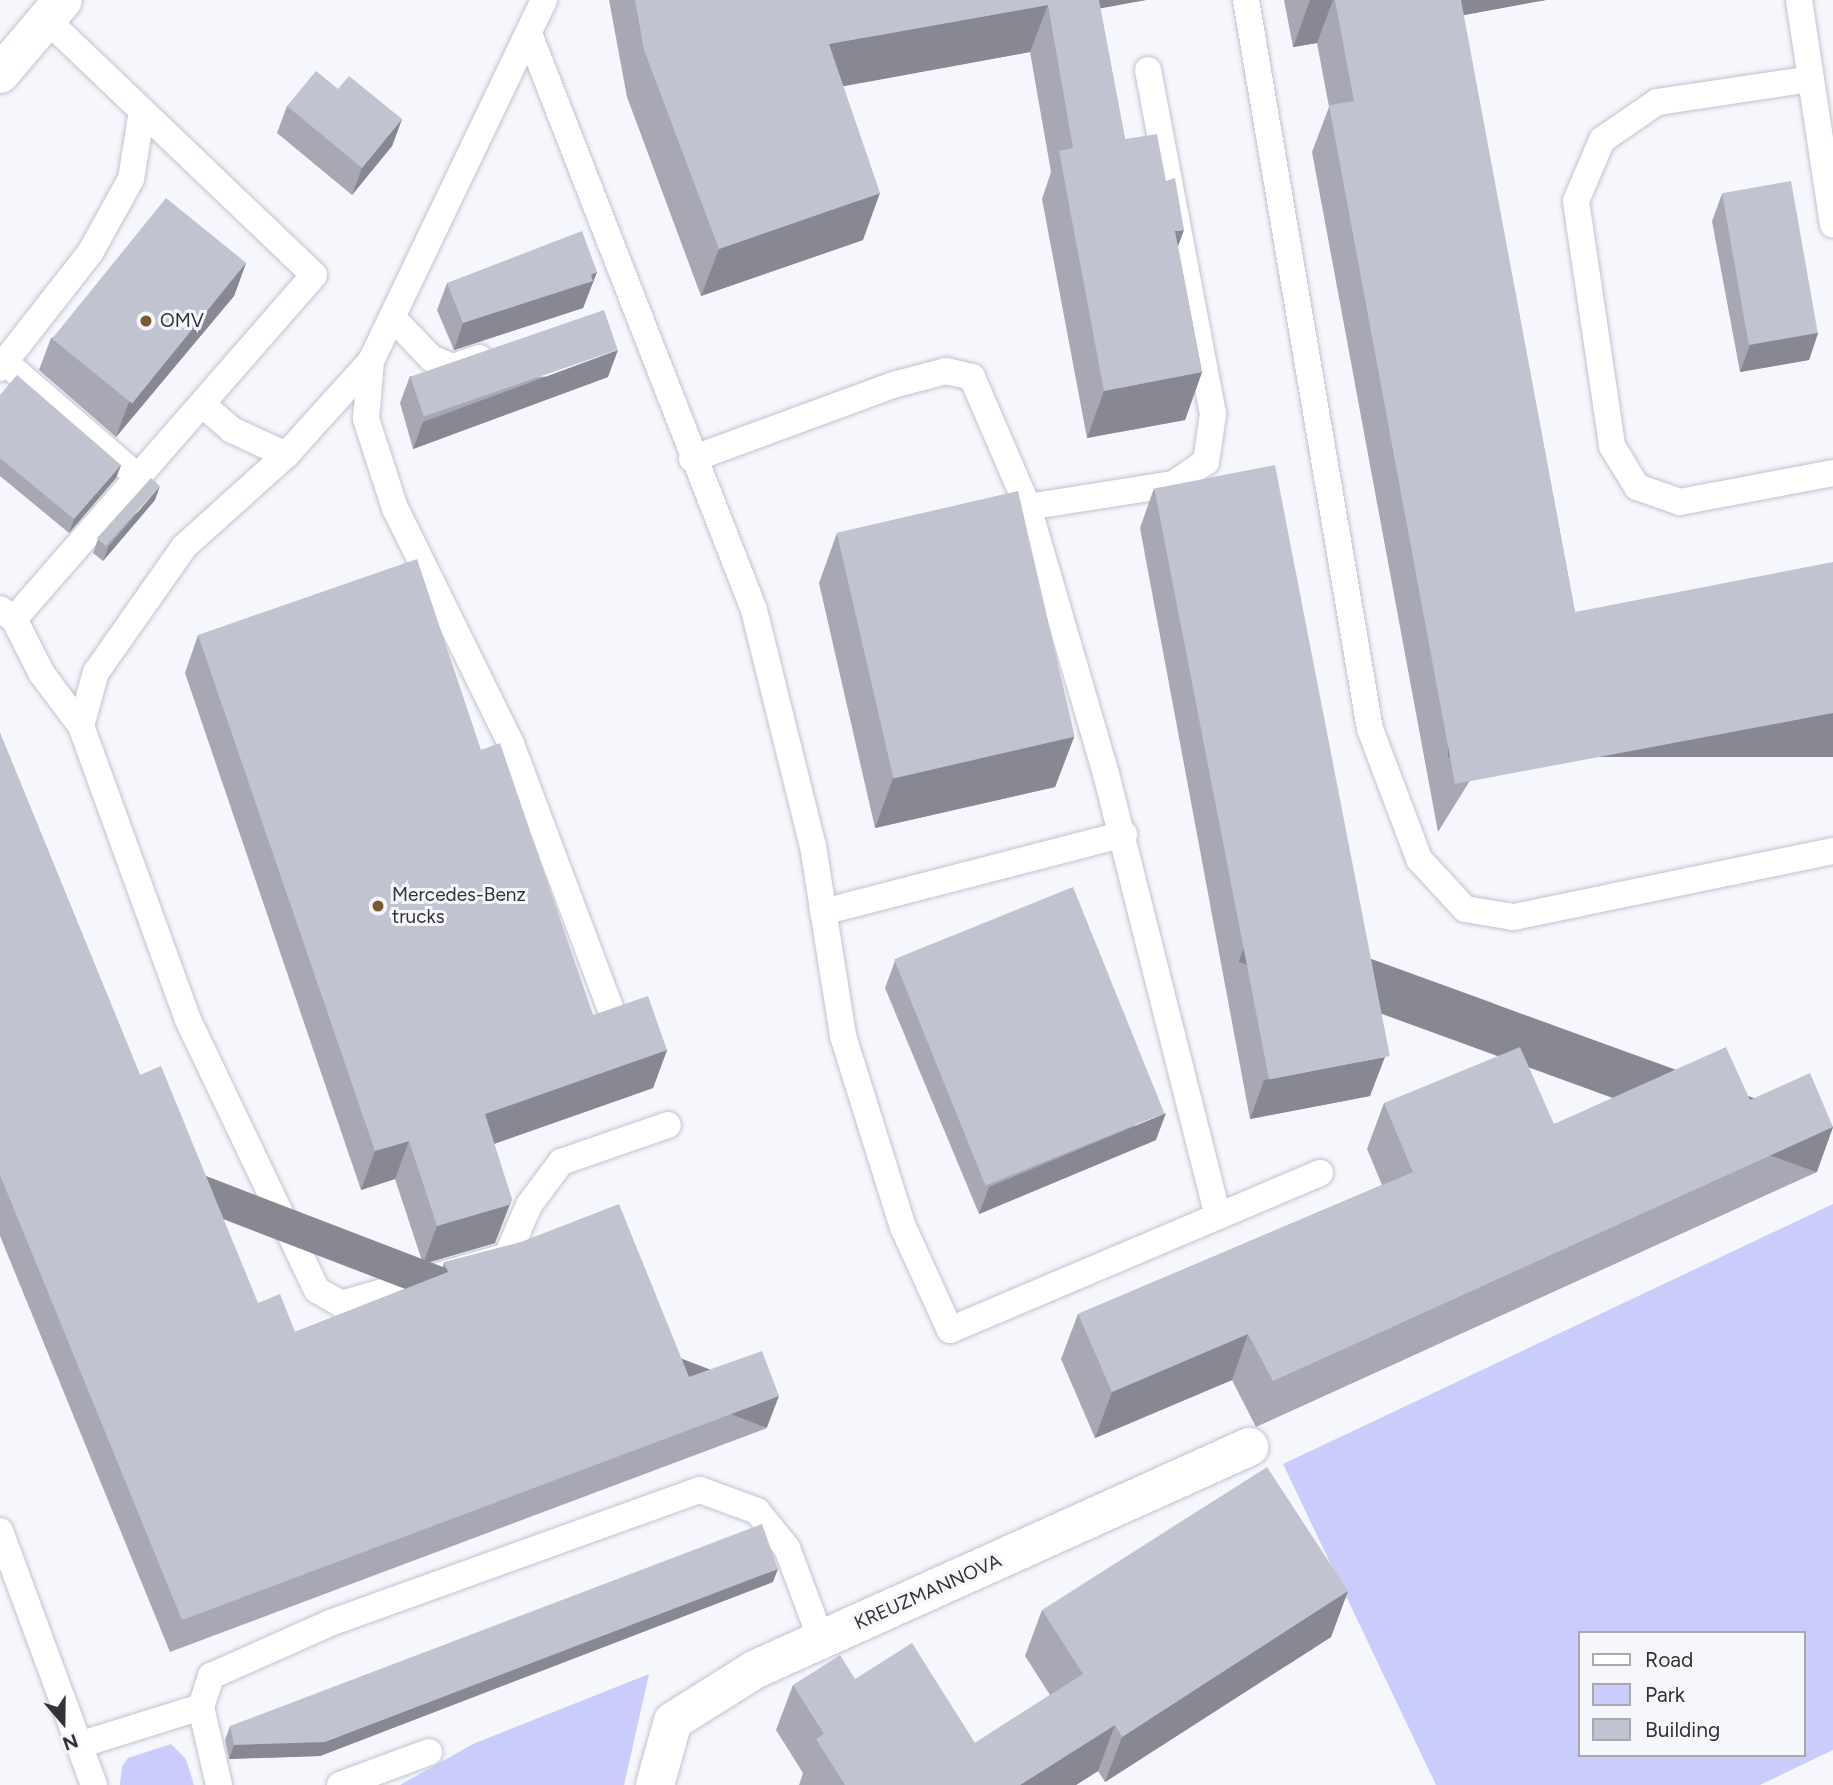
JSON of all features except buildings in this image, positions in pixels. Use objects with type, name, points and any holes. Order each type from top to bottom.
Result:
[{"type":"street","points":[[0,74],[54,10]]},
{"type":"street","name":"KREUZMANNOVA","points":[[655,1785],[673,1721],[755,1669],[1249,1447]]},
{"type":"lane","points":[[81,726],[96,672],[184,547],[286,455],[371,361],[544,0]]},
{"type":"lane","points":[[1246,0],[1370,729],[1419,859],[1465,909],[1514,917],[1833,851]]},
{"type":"lane","points":[[1799,0],[1833,225]]},
{"type":"lane","points":[[54,10],[142,111],[314,275],[138,477],[7,614],[42,674],[81,726],[188,1020],[317,1290],[341,1304],[507,1256],[528,1205],[561,1162],[668,1125]]},
{"type":"lane","points":[[529,34],[692,459],[754,610],[813,846],[843,1036],[903,1227],[950,1330],[1320,1173]]},
{"type":"lane","points":[[1028,507],[1174,484],[1206,462],[1213,414],[1148,70]]},
{"type":"lane","points":[[1811,79],[1657,102],[1602,140],[1576,201],[1612,446],[1637,487],[1680,502],[1833,473]]},
{"type":"lane","points":[[138,477],[3,365],[96,243],[131,179],[142,111]]},
{"type":"lane","points":[[392,317],[431,358],[453,367],[502,351]]},
{"type":"lane","points":[[371,361],[366,419],[395,508],[511,744],[616,1024]]},
{"type":"lane","points":[[692,459],[893,385],[946,371],[972,377],[1028,507],[1124,834],[1218,1216]]},
{"type":"lane","points":[[202,404],[232,430],[286,455]]},
{"type":"lane","points":[[823,912],[1124,834]]},
{"type":"lane","points":[[219,1785],[201,1707],[211,1676],[330,1623],[700,1490],[757,1511],[787,1548],[821,1639]]},
{"type":"lane","points":[[0,1531],[94,1785]]},
{"type":"lane","points":[[79,1745],[201,1707]]},
{"type":"lane","points":[[340,1785],[429,1752]]},
{"type":"green space","points":[[1833,1204],[1833,1750],[1760,1785],[1436,1785],[1283,1464]]},
{"type":"green space","points":[[649,1674],[624,1785],[400,1785],[473,1744]]},
{"type":"green space","points":[[171,1744],[186,1759],[194,1785],[120,1785],[122,1766],[128,1758]]},
{"type":"place","name":"OMV","points":[[146,321]]},
{"type":"place","name":"Mercedes-Benz trucks","points":[[378,906]]}]
